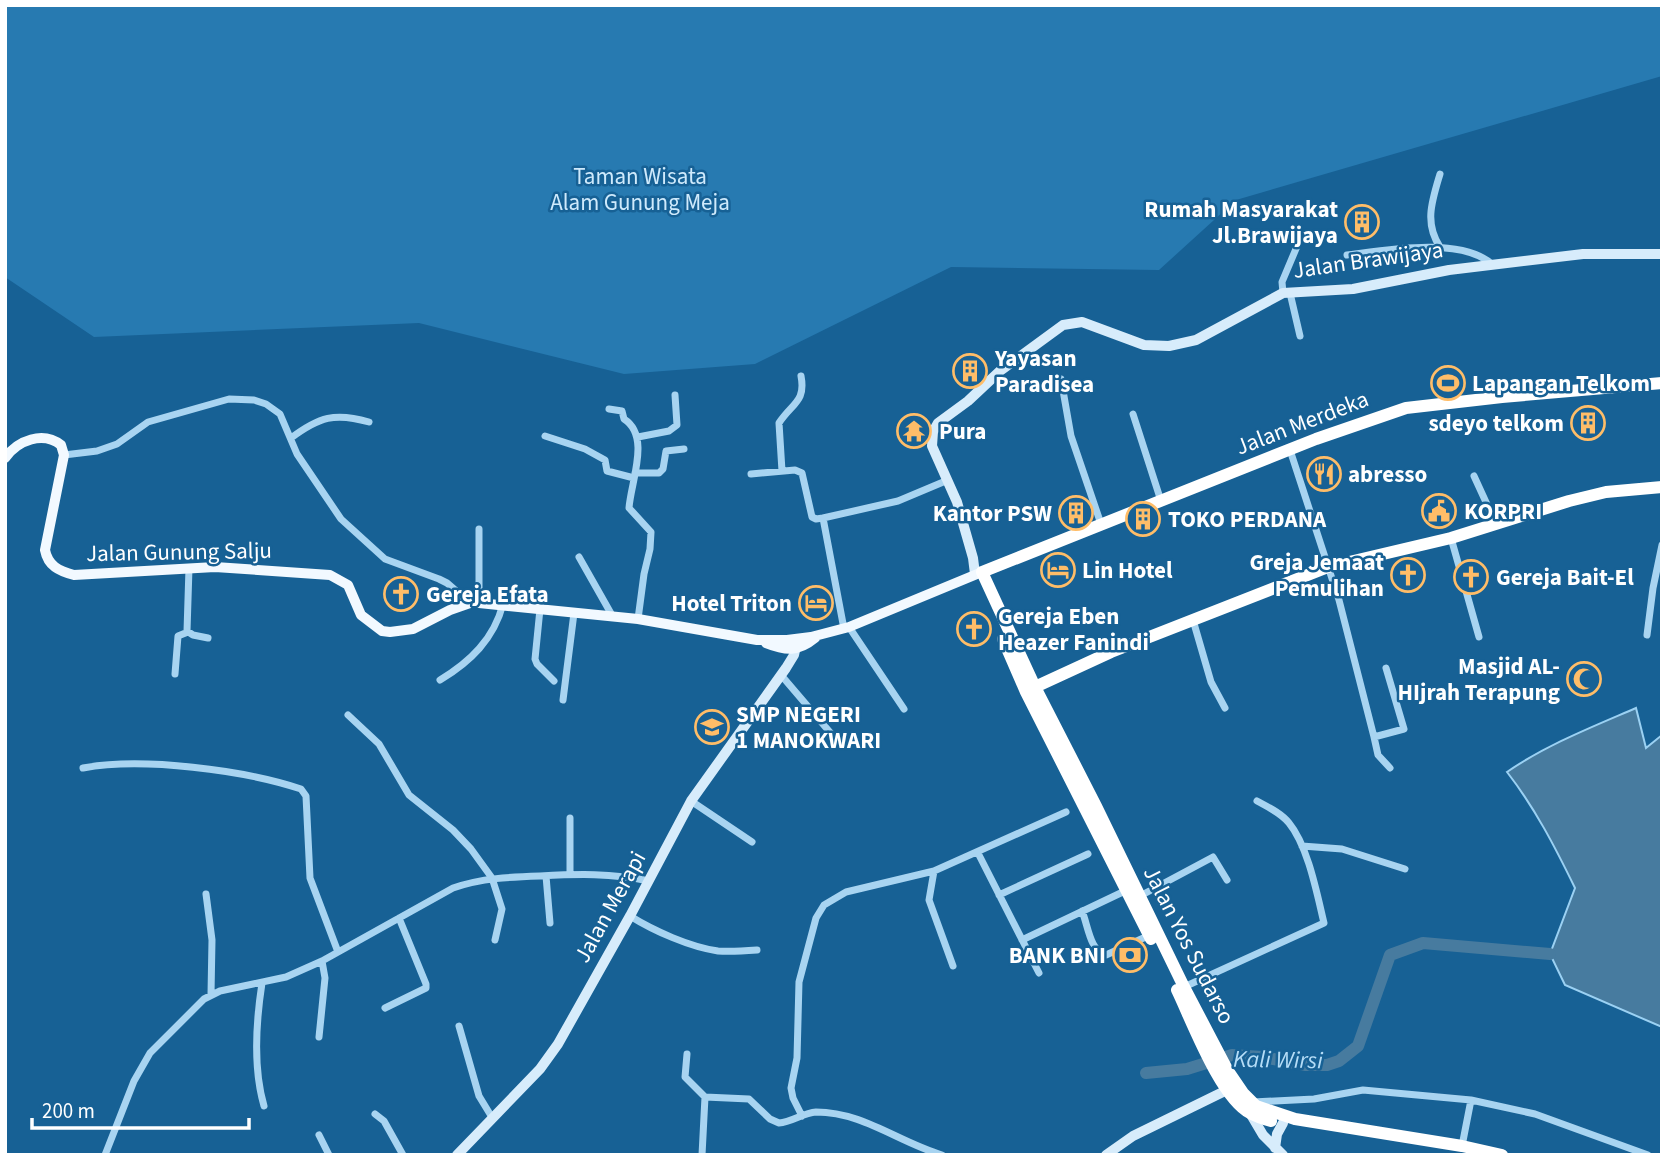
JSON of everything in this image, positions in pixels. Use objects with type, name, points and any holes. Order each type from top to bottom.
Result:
[{"type":"highway","name":"Jalan Merdeka","points":[[978,573],[1369,419],[1406,408],[1662,383]]},
{"type":"highway","points":[[1035,687],[1111,652],[1328,567],[1451,538],[1569,500],[1606,492],[1662,486]]},
{"type":"highway","name":"Jalan Yos Sudarso","points":[[978,573],[1102,829],[1127,890],[1212,1050]]},
{"type":"highway","name":"Jalan Yos Sudarso","points":[[978,573],[1026,692],[1140,896],[1223,1073],[1227,1090],[1270,1121],[1502,1155]]},
{"type":"highway","name":"Jalan Yos Sudarso","points":[[1223,1073],[1251,1108],[1395,1139]]},
{"type":"main road","points":[[5,458],[19,445],[42,438],[58,442],[64,449],[64,455]]},
{"type":"main road","name":"Jalan Gunung Salju","points":[[64,455],[45,550],[46,558],[52,566],[74,575],[215,567],[330,575],[348,585],[360,615],[382,631],[413,629],[450,610],[475,603],[638,619],[792,645]]},
{"type":"main road","points":[[792,645],[802,648],[818,636],[846,628],[978,573]]},
{"type":"street","points":[[1440,174],[1430,210],[1430,224],[1433,237],[1440,247]]},
{"type":"street","points":[[1298,244],[1282,282],[1300,335]]},
{"type":"street","points":[[1347,254],[1422,246],[1440,247],[1475,255],[1494,266]]},
{"type":"street","name":"Jalan Brawijaya","points":[[978,573],[948,480],[932,446],[933,432],[938,423],[968,401],[1019,356],[1063,326],[1083,322],[1144,345],[1169,346],[1205,336],[1287,293],[1353,289],[1449,270],[1583,254],[1662,254]]},
{"type":"street","points":[[782,471],[778,427],[802,396],[804,389],[801,376]]},
{"type":"street","points":[[1060,379],[1068,427],[1101,524]]},
{"type":"street","points":[[638,437],[669,431],[677,425],[675,395]]},
{"type":"street","points":[[64,455],[97,452],[117,444],[148,422],[229,399],[254,400],[266,404],[280,414],[297,454],[332,507],[380,556],[447,583],[475,603]]},
{"type":"street","points":[[609,409],[622,411],[624,419],[632,425],[638,437],[629,508],[649,527],[651,541],[638,619]]},
{"type":"street","points":[[1133,414],[1161,501]]},
{"type":"street","points":[[291,438],[310,424],[331,416],[351,416],[369,422]]},
{"type":"street","points":[[545,436],[586,449],[605,460],[607,471],[634,476],[659,473],[663,469],[666,451],[684,450]]},
{"type":"street","points":[[1290,450],[1349,635],[1378,755],[1390,768]]},
{"type":"street","points":[[751,474],[802,472],[812,517],[816,519],[898,501],[948,480]]},
{"type":"street","points":[[1474,475],[1496,525]]},
{"type":"street","points":[[823,518],[846,628],[904,709]]},
{"type":"street","points":[[475,603],[479,529]]},
{"type":"street","points":[[1451,538],[1479,637]]},
{"type":"street","points":[[1647,635],[1662,545]]},
{"type":"street","points":[[579,556],[612,617]]},
{"type":"street","points":[[188,632],[186,621],[189,568]]},
{"type":"street","points":[[1653,588],[1662,588]]},
{"type":"street","points":[[440,680],[493,633],[503,604]]},
{"type":"street","points":[[540,609],[535,659],[554,681]]},
{"type":"street","points":[[563,699],[574,612]]},
{"type":"street","points":[[1193,620],[1210,682],[1225,708]]},
{"type":"street","points":[[175,674],[178,636],[188,632],[208,638]]},
{"type":"street","name":"Jalan Merapi","points":[[457,1155],[540,1069],[558,1044],[631,916],[691,801],[783,671],[792,645]]},
{"type":"street","points":[[1374,737],[1404,729],[1386,668]]},
{"type":"street","points":[[783,671],[840,744]]},
{"type":"street","points":[[348,715],[379,744],[410,795],[453,830],[492,878],[502,909],[495,940]]},
{"type":"street","points":[[83,768],[119,763],[166,765],[227,773],[301,789],[306,796],[310,878],[338,952]]},
{"type":"street","points":[[691,801],[752,842]]},
{"type":"street","points":[[1184,987],[1324,924],[1302,846],[1289,822],[1257,801]]},
{"type":"street","points":[[802,1116],[795,1105],[791,1088],[797,1058],[797,994],[818,912],[824,905],[846,892],[933,871],[1066,812]]},
{"type":"street","points":[[570,818],[570,874]]},
{"type":"street","points":[[1302,846],[1342,849],[1405,869]]},
{"type":"street","points":[[978,853],[1039,973]]},
{"type":"street","points":[[999,895],[1088,854]]},
{"type":"street","points":[[1140,896],[1213,857],[1227,880]]},
{"type":"street","points":[[933,871],[929,900],[953,965]]},
{"type":"street","points":[[105,1155],[134,1081],[150,1053],[211,994],[286,976],[322,961],[453,888],[492,878],[570,874],[620,874],[649,881]]},
{"type":"street","points":[[547,876],[550,923]]},
{"type":"street","points":[[1023,940],[1127,890]]},
{"type":"street","points":[[206,894],[212,940],[211,994]]},
{"type":"street","points":[[1082,911],[1095,949],[1101,954],[1106,955],[1150,936]]},
{"type":"street","points":[[631,916],[660,933],[711,950],[757,950]]},
{"type":"street","points":[[384,1008],[426,988],[399,918]]},
{"type":"street","points":[[319,1038],[325,978],[322,961]]},
{"type":"street","points":[[262,983],[257,1037],[259,1088],[264,1106]]},
{"type":"street","points":[[459,1026],[479,1096],[493,1119]]},
{"type":"street","points":[[687,1054],[685,1077],[705,1097],[749,1099],[779,1124],[818,1112],[867,1121],[942,1155]]},
{"type":"street","points":[[1105,1155],[1133,1136],[1227,1090]]},
{"type":"street","points":[[1279,1151],[1258,1128],[1251,1108],[1363,1090],[1471,1100],[1535,1114],[1648,1155]]},
{"type":"street","points":[[702,1155],[705,1097]]},
{"type":"street","points":[[1464,1150],[1471,1100]]},
{"type":"street","points":[[374,1114],[384,1122],[403,1155]]},
{"type":"street","points":[[1279,1151],[1277,1134],[1283,1123]]},
{"type":"street","points":[[319,1135],[329,1155]]},
{"type":"green space","name":"Taman Wisata Alam Gunung Meja","points":[[5,5],[1662,5],[1662,76],[1236,200],[1159,270],[951,267],[755,364],[624,374],[419,323],[94,337],[5,277]]},
{"type":"shaded area","points":[[1636,708],[1646,748],[1662,735],[1662,1027],[1565,985],[1550,954],[1575,888],[1544,828],[1507,772],[1553,745]]},
{"type":"waterway","name":"Kali Wirsi","points":[[1146,1073],[1187,1069],[1232,1055],[1306,1065],[1327,1065],[1339,1061],[1358,1046],[1390,955],[1423,943],[1550,954]]},
{"type":"place","name":"Rumah Masyarakat Jl.Brawijaya","points":[[1362,222]]},
{"type":"place","name":"Yayasan Paradisea","points":[[970,371]]},
{"type":"place","name":"Lapangan Telkom","points":[[1448,383]]},
{"type":"place","name":"sdeyo telkom","points":[[1588,423]]},
{"type":"place","name":"Pura","points":[[914,431]]},
{"type":"place","name":"abresso","points":[[1324,474]]},
{"type":"place","name":"KORPRI","points":[[1439,511]]},
{"type":"place","name":"Kantor PSW","points":[[1076,513]]},
{"type":"place","name":"TOKO PERDANA","points":[[1143,519]]},
{"type":"place","name":"Lin Hotel","points":[[1058,570]]},
{"type":"place","name":"Greja Jemaat Pemulihan","points":[[1408,575]]},
{"type":"place","name":"Gereja Bait-El","points":[[1471,577]]},
{"type":"place","name":"Gereja Efata","points":[[401,594]]},
{"type":"place","name":"Hotel Triton","points":[[816,603]]},
{"type":"place","name":"Gereja Eben Heazer Fanindi","points":[[974,629]]},
{"type":"place","name":"Masjid AL- HIjrah Terapung","points":[[1584,679]]},
{"type":"place","name":"SMP NEGERI 1 MANOKWARI","points":[[712,727]]},
{"type":"place","name":"BANK BNI","points":[[1130,955]]}]
